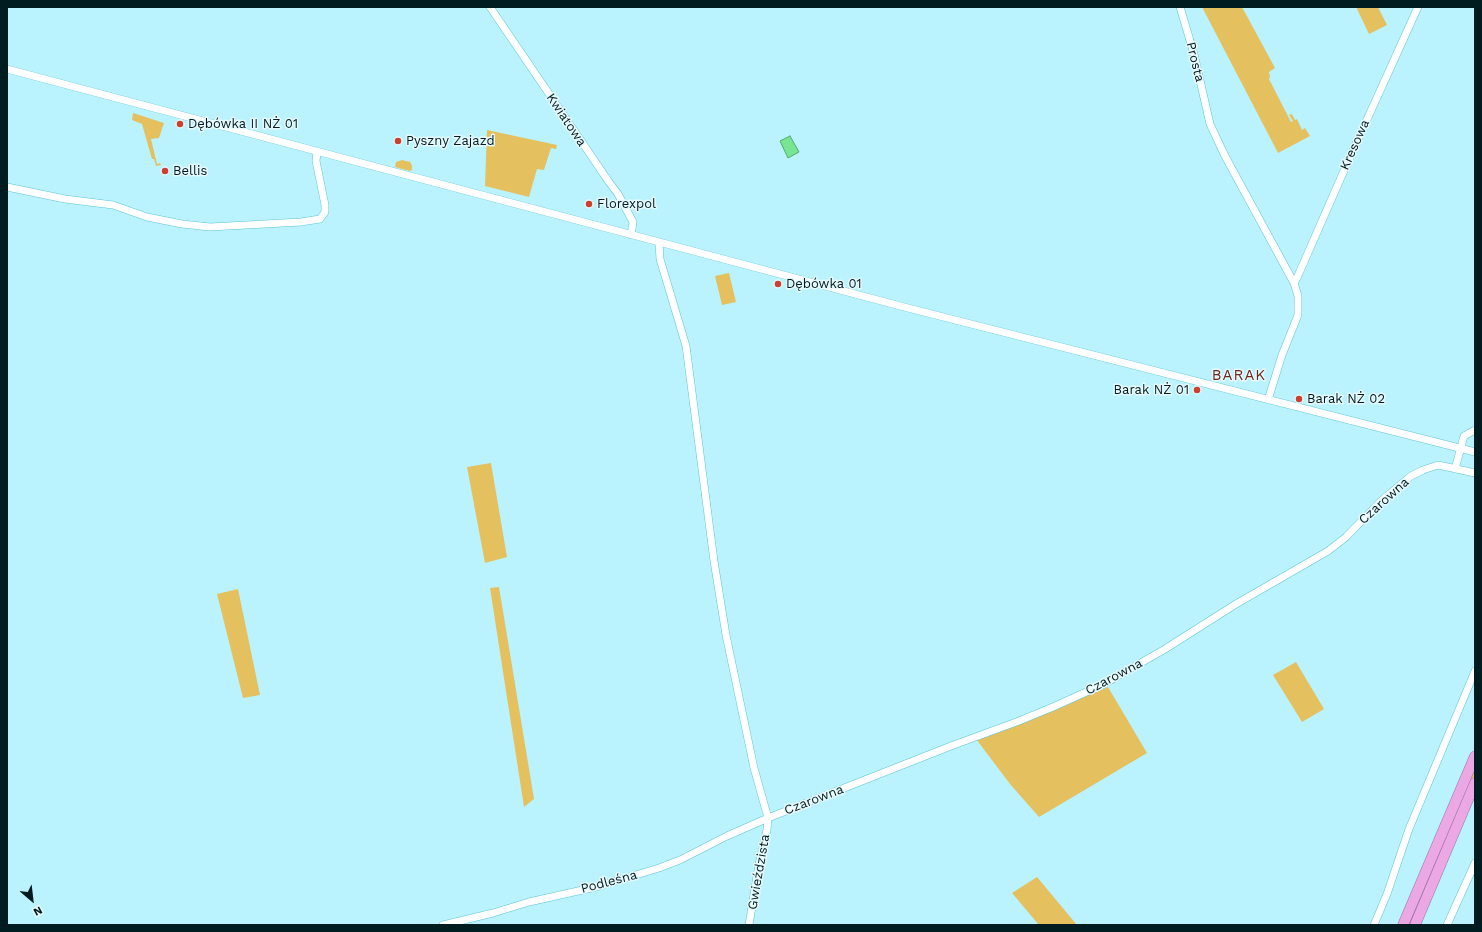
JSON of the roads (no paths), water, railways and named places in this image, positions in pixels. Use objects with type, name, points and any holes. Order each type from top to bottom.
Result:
[{"type":"highway","points":[[1403,925],[1475,756]]},
{"type":"highway","points":[[1415,925],[1475,784]]},
{"type":"street","name":"Kwiatowa","points":[[490,7],[618,194],[633,222],[631,235]]},
{"type":"street","name":"Prosta","points":[[1180,7],[1194,54],[1208,116],[1225,156],[1294,283],[1298,296],[1298,315],[1282,355],[1268,400]]},
{"type":"street","name":"Kresowa","points":[[1294,283],[1418,7]]},
{"type":"street","points":[[7,69],[913,310],[1475,452]]},
{"type":"street","points":[[7,187],[65,199],[113,205],[147,217],[182,224],[210,227],[300,222],[320,219],[325,212],[325,205],[316,161],[317,152]]},
{"type":"street","points":[[659,243],[660,259],[686,346],[714,560],[725,630],[754,768],[768,818]]},
{"type":"street","points":[[1475,430],[1464,436],[1455,469],[1475,473]]},
{"type":"street","name":"Czarowna","points":[[768,818],[957,743],[1019,721],[1104,684],[1165,649],[1236,604],[1328,551],[1346,537],[1381,501],[1411,476],[1423,470],[1438,466],[1455,469]]},
{"type":"street","points":[[1374,925],[1387,894],[1409,828],[1475,671]]},
{"type":"street","name":"Podleśna","points":[[443,925],[530,902],[596,887],[659,868],[680,860],[727,836],[768,818]]},
{"type":"street","name":"Gwieździsta","points":[[749,925],[768,818]]},
{"type":"street","points":[[1446,925],[1475,863]]},
{"type":"place","name":"Dębówka II NŻ 01","points":[[180,124]]},
{"type":"place","name":"Pyszny Zajazd","points":[[398,141]]},
{"type":"place","name":"Bellis","points":[[165,171]]},
{"type":"place","name":"Florexpol","points":[[589,204]]},
{"type":"place","name":"Dębówka 01","points":[[778,284]]},
{"type":"place","name":"Barak NŻ 01","points":[[1197,390]]},
{"type":"place","name":"Barak NŻ 02","points":[[1299,399]]},
{"type":"district","name":"BARAK","points":[[1239,376]]}]
